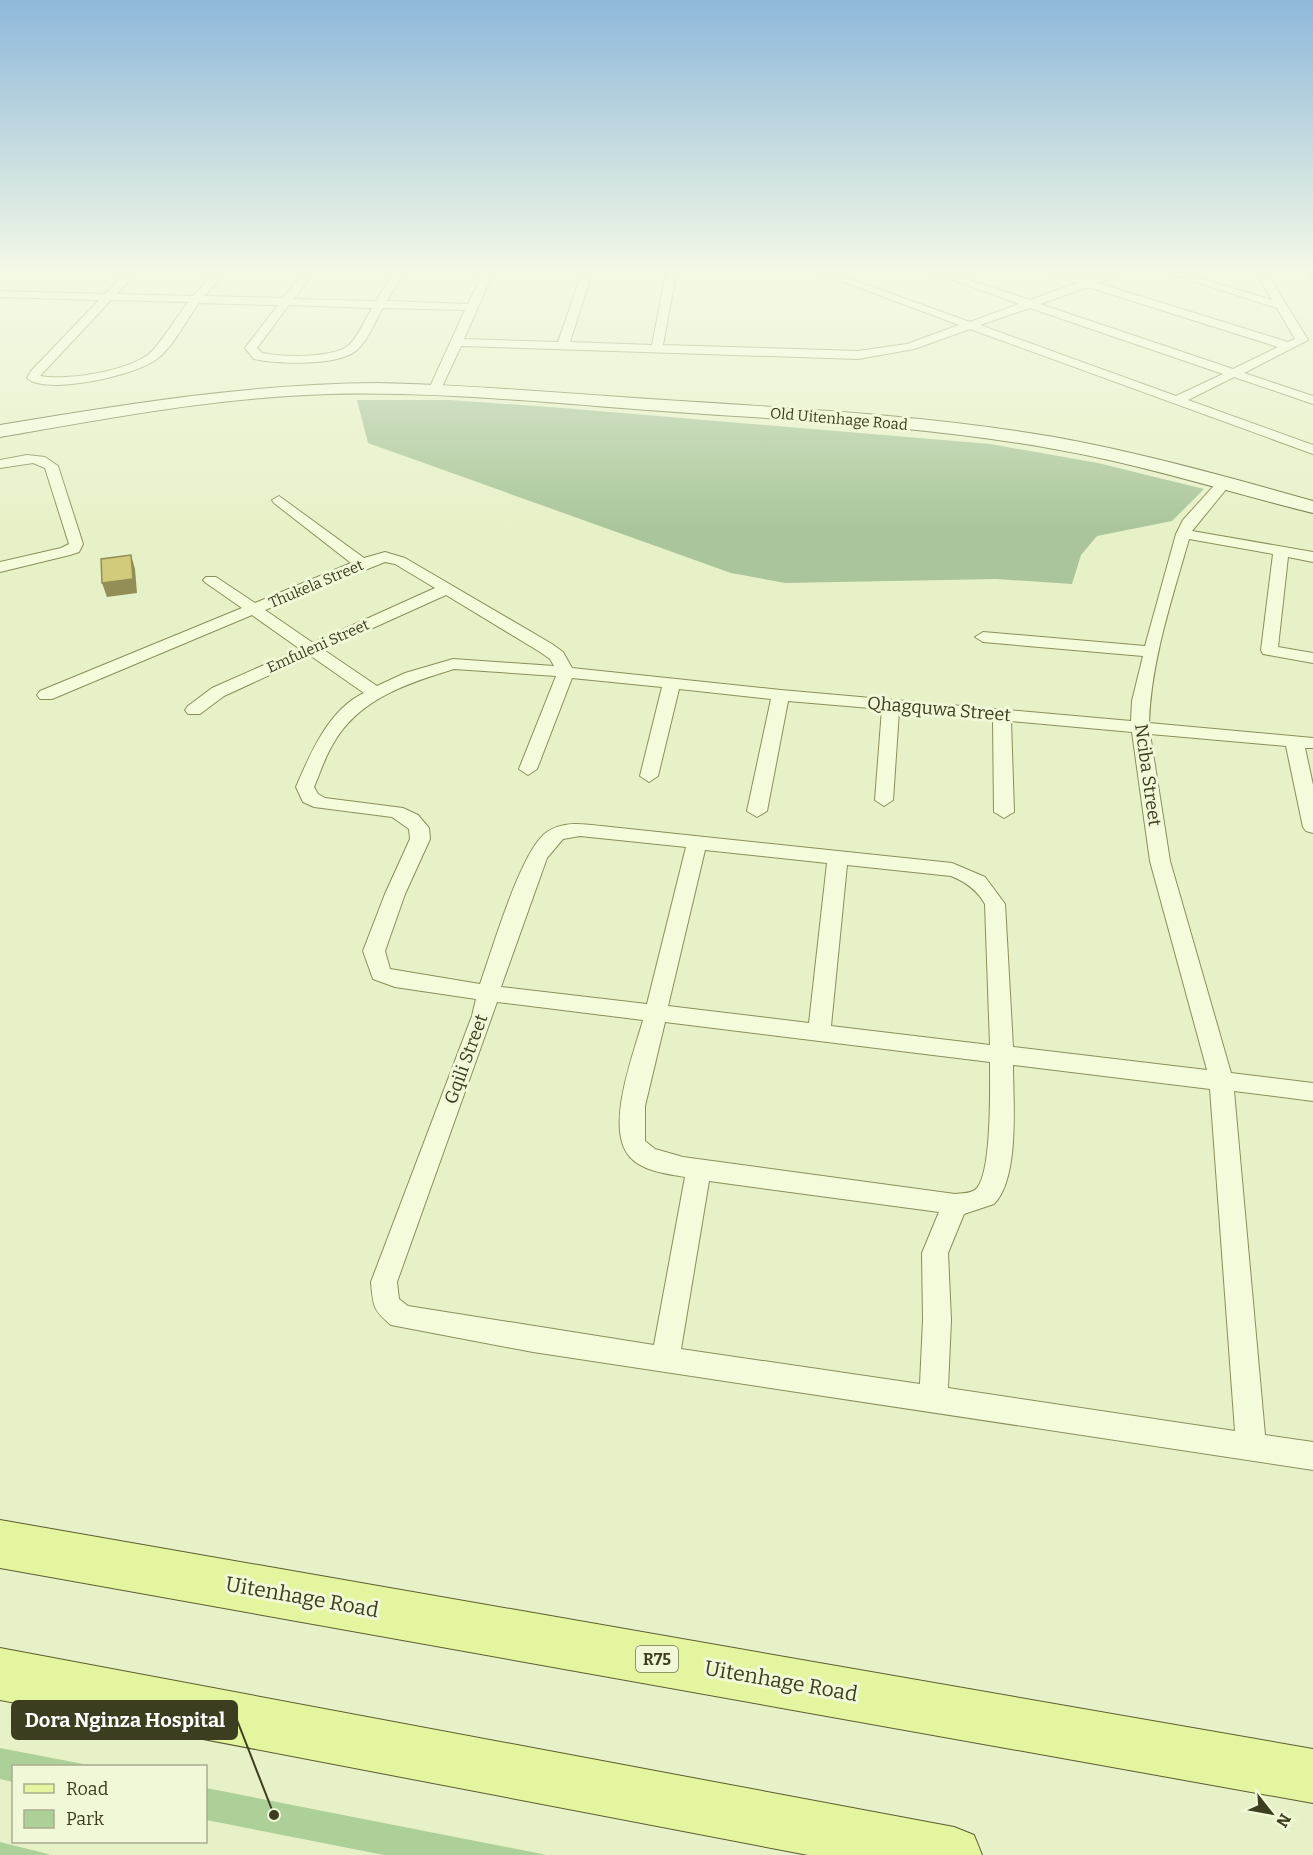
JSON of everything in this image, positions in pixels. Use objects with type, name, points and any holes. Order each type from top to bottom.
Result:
[{"type":"main road","name":"Uitenhage Road","points":[[0,1544],[1313,1776]]},
{"type":"main road","points":[[0,1674],[954,1855]]},
{"type":"street","points":[[47,360],[34,374],[33,378],[37,381],[52,383],[93,376],[123,370],[149,360]]},
{"type":"street","points":[[435,389],[448,360]]},
{"type":"street","points":[[1065,360],[1313,450]]},
{"type":"street","points":[[1195,360],[1313,400]]},
{"type":"street","points":[[1178,400],[1260,360]]},
{"type":"street","name":"Old Uitenhage Road","points":[[0,431],[147,405],[243,394],[339,388],[435,389],[960,429],[1106,453],[1226,482],[1313,507]]},
{"type":"street","points":[[0,464],[40,460],[51,466],[76,539],[74,549],[0,567]]},
{"type":"street","name":"Nciba Street","points":[[1226,482],[1188,523],[1183,534],[1152,652],[1141,702],[1140,726],[1160,861],[1221,1079],[1232,1188],[1251,1447]]},
{"type":"street","points":[[279,500],[362,564]]},
{"type":"street","points":[[1183,534],[1313,557]]},
{"type":"street","points":[[1281,550],[1269,650],[1313,658]]},
{"type":"street","name":"Thukela Street","points":[[46,695],[362,564],[375,559],[392,558],[546,648],[556,656],[566,672]]},
{"type":"street","points":[[211,580],[374,692]]},
{"type":"street","name":"Emfuleni Street","points":[[194,710],[218,692],[446,589]]},
{"type":"street","points":[[983,637],[1152,652]]},
{"type":"street","name":"Gqili Street","points":[[566,672],[453,664],[439,666],[374,692],[349,711],[325,741],[305,787],[310,798],[321,803],[396,812],[411,819],[419,828],[420,839],[395,894],[374,951],[381,974],[395,979],[488,993],[479,1027],[384,1282],[386,1305],[401,1317],[533,1340],[666,1357],[1313,1456]]},
{"type":"street","points":[[528,769],[566,672]]},
{"type":"street","name":"Qhagquwa Street","points":[[566,672],[781,695],[1313,743]]},
{"type":"street","points":[[649,776],[672,683]]},
{"type":"street","points":[[757,811],[781,695]]},
{"type":"street","points":[[884,800],[891,704]]},
{"type":"street","points":[[1002,714],[1004,812]]},
{"type":"street","points":[[1294,741],[1313,827]]},
{"type":"street","points":[[697,842],[654,1011],[629,1129],[632,1143],[643,1155],[655,1161],[955,1204],[975,1203],[989,1193],[996,1173],[1002,1056],[995,904],[989,892],[965,873],[952,870],[697,842],[573,829],[557,833],[545,843],[537,858],[488,993],[654,1011],[1002,1056],[1221,1079],[1313,1092]]},
{"type":"street","points":[[819,1032],[838,858]]},
{"type":"street","points":[[666,1357],[699,1169]]},
{"type":"street","points":[[933,1398],[937,1320],[935,1253],[955,1204]]},
{"type":"green space","points":[[357,400],[450,400],[990,444],[1098,463],[1204,489],[1172,521],[1097,536],[1081,555],[1072,584],[996,579],[785,583],[731,573],[368,443]]},
{"type":"green space","points":[[0,1748],[89,1765],[12,1765],[12,1782],[0,1779]]},
{"type":"green space","points":[[207,1788],[547,1855],[384,1855],[207,1820]]},
{"type":"green space","points":[[0,1842],[48,1854],[50,1855],[0,1855]]},
{"type":"building","points":[[131,555],[133,579],[102,583],[101,559]]},
{"type":"place","name":"Dora Nginza Hospital","points":[[274,1815]]}]
